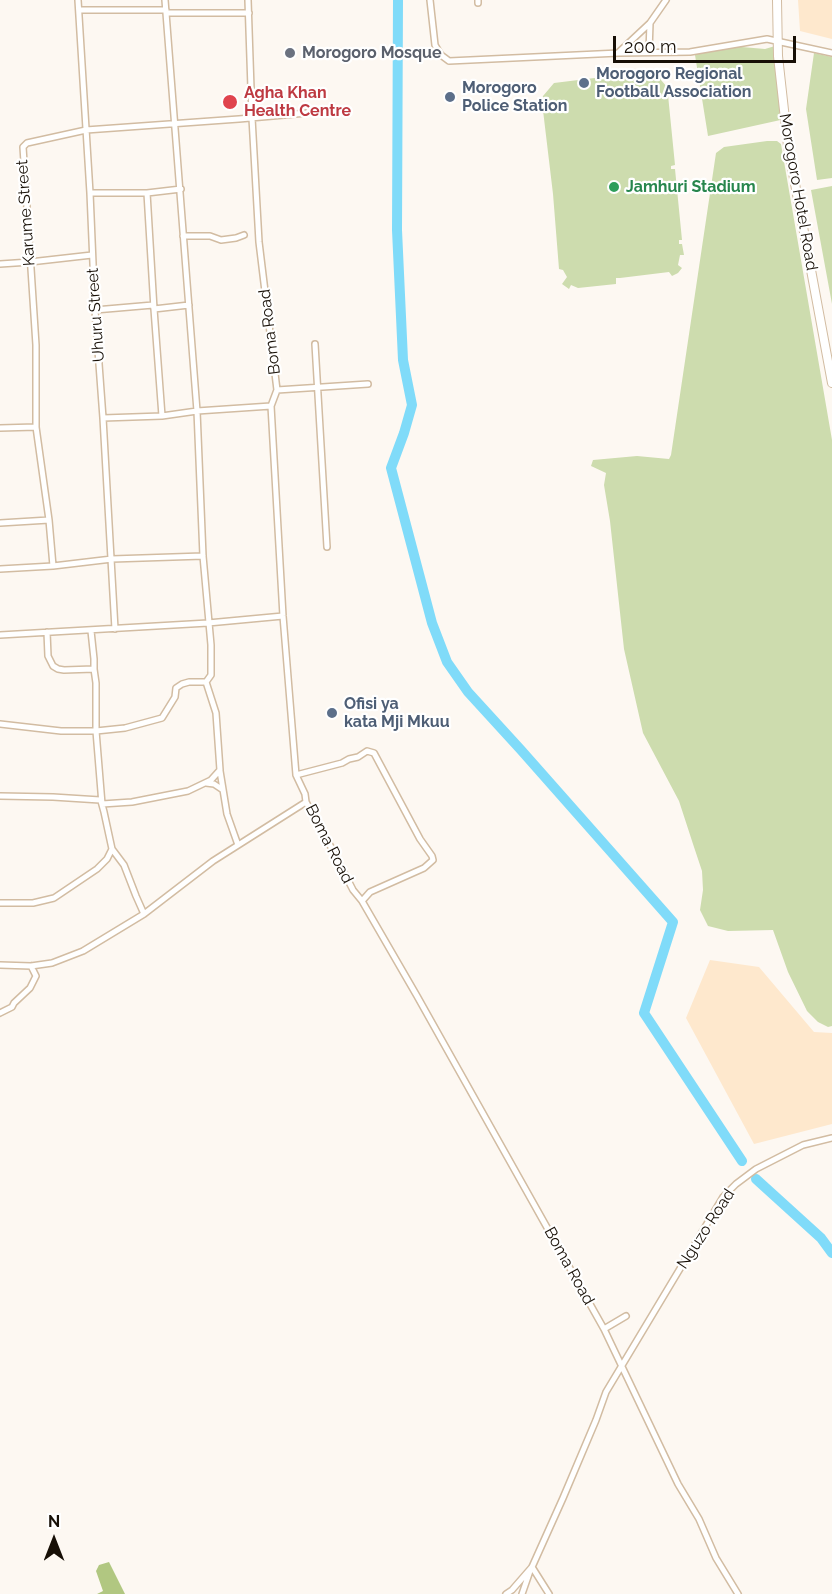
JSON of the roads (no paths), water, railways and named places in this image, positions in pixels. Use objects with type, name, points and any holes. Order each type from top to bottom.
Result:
[{"type":"street","name":"Uhuru Street","points":[[78,0],[115,629]]},
{"type":"street","points":[[165,0],[197,411],[203,556],[211,645],[211,675],[206,682]]},
{"type":"street","name":"Boma Road","points":[[248,0],[259,242],[277,390],[272,406],[283,616],[296,775],[305,794],[306,802],[353,890],[362,901],[423,1006],[604,1329],[678,1484],[699,1520],[716,1558],[738,1594]]},
{"type":"street","points":[[430,0],[435,45],[441,55],[449,61],[619,52],[690,52],[757,40],[777,40],[832,53]]},
{"type":"street","points":[[619,52],[650,23],[666,0]]},
{"type":"street","name":"Morogoro Hotel Road","points":[[777,0],[777,40],[788,146],[832,383]]},
{"type":"street","points":[[79,10],[249,13]]},
{"type":"street","points":[[649,52],[650,23]]},
{"type":"street","name":"Karume Street","points":[[53,567],[36,427],[36,345],[23,147],[27,143],[86,130],[306,113]]},
{"type":"street","points":[[90,193],[147,193],[181,189]]},
{"type":"street","points":[[147,193],[162,416]]},
{"type":"street","points":[[183,236],[210,236],[221,240],[244,235]]},
{"type":"street","points":[[0,264],[92,255]]},
{"type":"street","points":[[95,310],[153,305],[154,309]]},
{"type":"street","points":[[154,309],[189,305]]},
{"type":"street","points":[[315,344],[327,546]]},
{"type":"street","points":[[277,390],[368,384]]},
{"type":"street","points":[[103,418],[162,416],[197,411],[272,406]]},
{"type":"street","points":[[0,428],[36,427]]},
{"type":"street","points":[[0,523],[49,520]]},
{"type":"street","points":[[0,569],[53,567],[112,559],[203,556]]},
{"type":"street","points":[[0,635],[91,631],[283,616]]},
{"type":"street","points":[[91,631],[96,683],[96,731],[101,802],[112,849],[124,865],[144,914]]},
{"type":"street","points":[[47,632],[48,656],[53,666],[64,670],[94,669]]},
{"type":"street","points":[[0,724],[61,731],[125,728],[162,718],[175,697],[176,688],[189,682],[206,682]]},
{"type":"street","points":[[206,682],[216,713],[220,770],[227,814],[238,845]]},
{"type":"street","points":[[296,775],[342,763],[367,752],[374,753],[432,856],[433,860],[424,867],[370,892],[362,901]]},
{"type":"street","points":[[0,796],[53,797],[117,804],[188,791],[206,783],[220,770]]},
{"type":"street","points":[[206,783],[214,784],[223,790]]},
{"type":"street","points":[[0,965],[31,966],[52,963],[71,957],[92,946],[144,914],[190,878],[306,802]]},
{"type":"street","points":[[0,903],[33,903],[54,898],[97,868],[107,859],[112,849]]},
{"type":"street","points":[[0,1013],[12,1007],[30,988],[36,976],[31,966]]},
{"type":"street","name":"Nguzo Road","points":[[532,1566],[563,1498],[606,1392],[723,1197],[756,1169],[803,1145],[832,1138]]},
{"type":"street","points":[[604,1329],[626,1316]]},
{"type":"street","points":[[506,1594],[532,1566]]},
{"type":"street","points":[[522,1594],[532,1566]]},
{"type":"street","points":[[532,1566],[549,1594]]},
{"type":"waterway","points":[[398,0],[397,230],[403,360],[412,405],[391,468],[432,623],[447,662],[468,692],[673,922],[644,1013],[742,1161]]},
{"type":"waterway","points":[[756,1179],[821,1238],[832,1253]]},
{"type":"place","name":"Morogoro Mosque","points":[[290,53]]},
{"type":"place","name":"Morogoro Regional Football Association","points":[[584,83]]},
{"type":"place","name":"Morogoro Police Station","points":[[450,97]]},
{"type":"place","name":"Agha Khan Health Centre","points":[[230,102]]},
{"type":"place","name":"Jamhuri Stadium","points":[[614,187]]},
{"type":"place","name":"Ofisi ya kata Mji Mkuu","points":[[332,713]]}]
